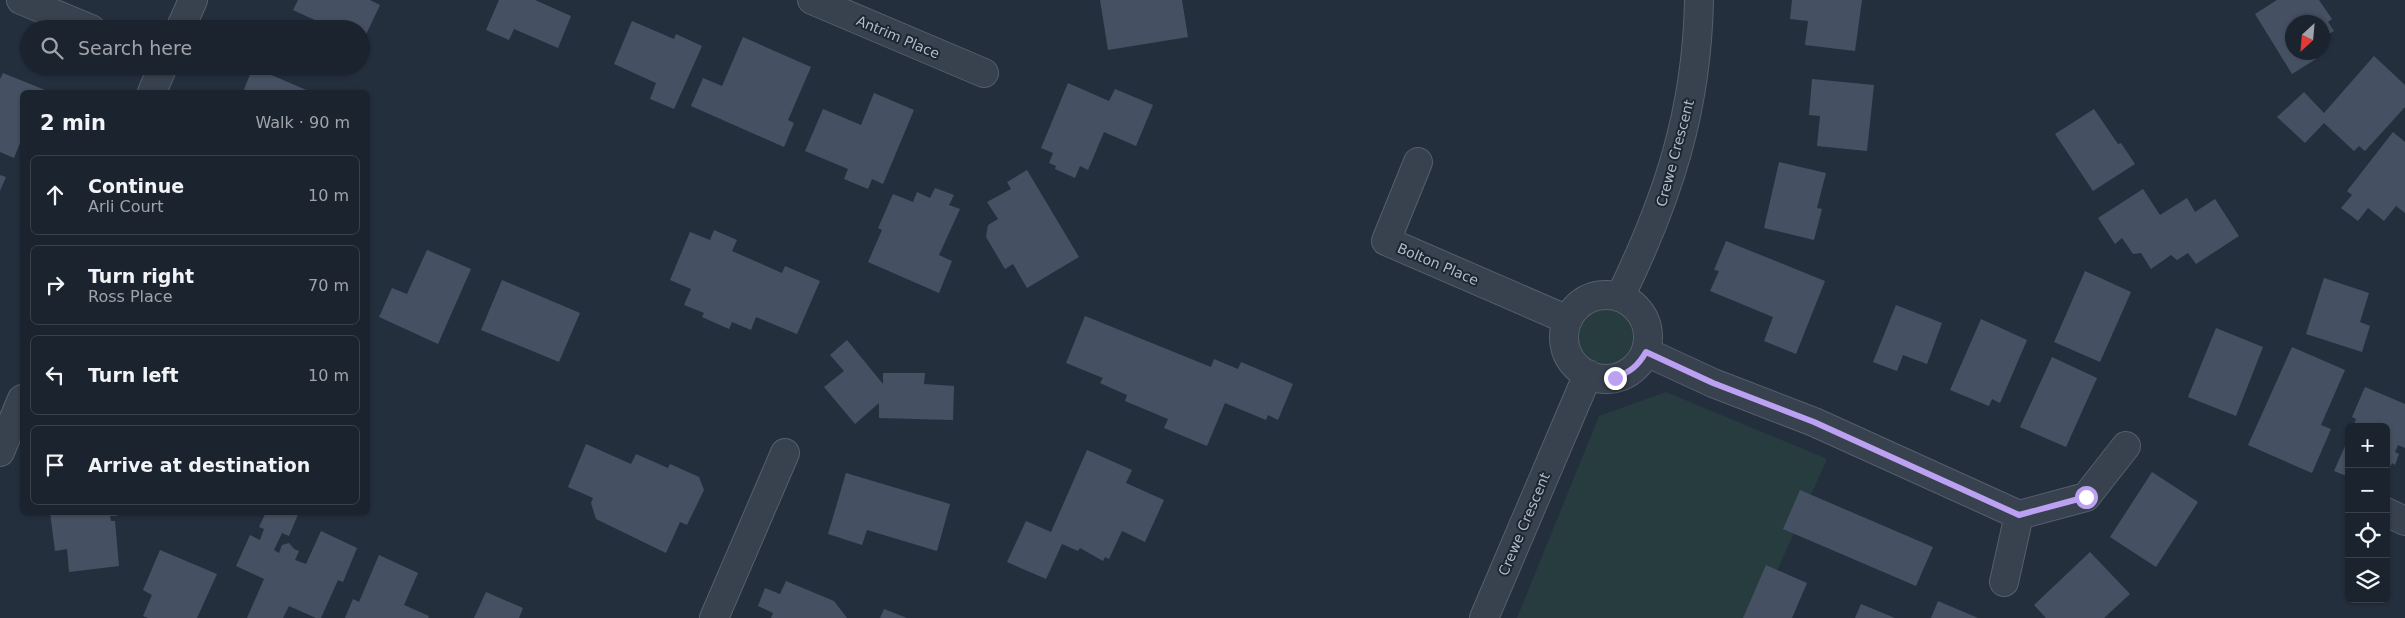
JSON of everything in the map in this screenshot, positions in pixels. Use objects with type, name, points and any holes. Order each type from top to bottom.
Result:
[{"type":"street","points":[[21,0],[69,20]]},
{"type":"street","points":[[184,20],[192,0]]},
{"type":"street","name":"Antrim Place","points":[[812,0],[984,73]]},
{"type":"street","name":"Crewe Crescent","points":[[1620,297],[1648,239],[1668,186],[1693,86],[1698,0]]},
{"type":"street","points":[[153,90],[159,75]]},
{"type":"street","name":"Bolton Place","points":[[1418,162],[1386,242],[1568,320]]},
{"type":"street","points":[[1608,295],[1620,297],[1632,303],[1641,313],[1647,326],[1646,352],[1639,364],[1615,378],[1602,378],[1588,374],[1569,357],[1565,345],[1564,332],[1568,320],[1574,309],[1584,301],[1608,295]]},
{"type":"street","points":[[1646,352],[1713,383],[1814,422],[2019,515],[2086,497],[2126,446]]},
{"type":"street","name":"Crewe Crescent","points":[[1484,618],[1588,374]]},
{"type":"street","points":[[0,452],[20,404]]},
{"type":"street","points":[[714,618],[785,453]]},
{"type":"street","points":[[2388,513],[2405,520]]},
{"type":"street","points":[[2004,582],[2019,515]]},
{"type":"green space","points":[[1606,310],[1616,312],[1625,318],[1631,327],[1633,337],[1631,347],[1625,356],[1616,362],[1606,364],[1596,362],[1587,356],[1581,347],[1579,337],[1581,327],[1587,318],[1596,312]]},
{"type":"green space","points":[[1666,392],[1827,459],[1756,618],[1517,618],[1599,416]]},
{"type":"building","points":[[298,0],[370,0],[380,5],[370,26],[370,20],[315,20],[293,10]]},
{"type":"building","points":[[499,0],[535,0],[571,16],[558,48],[514,29],[509,40],[486,30]]},
{"type":"building","points":[[1100,0],[1182,0],[1188,37],[1108,50]]},
{"type":"building","points":[[1792,0],[1862,0],[1855,51],[1805,45],[1808,21],[1790,19]]},
{"type":"building","points":[[2277,0],[2319,0],[2329,15],[2285,15],[2285,60],[2314,60],[2292,74],[2255,14]]},
{"type":"building","points":[[632,21],[674,39],[676,34],[702,46],[674,109],[650,99],[656,83],[614,64]]},
{"type":"building","points":[[2330,25],[2334,31],[2330,33]]},
{"type":"building","points":[[743,37],[811,67],[788,120],[794,123],[784,147],[691,106],[703,78],[722,86]]},
{"type":"building","points":[[2374,56],[2405,85],[2405,107],[2365,151],[2359,146],[2354,151],[2324,123],[2305,143],[2277,117],[2304,92],[2324,113]]},
{"type":"building","points":[[3,73],[45,90],[20,90],[20,143],[14,158],[0,152],[0,79]]},
{"type":"building","points":[[250,75],[272,75],[306,90],[244,90]]},
{"type":"building","points":[[1812,79],[1874,85],[1867,151],[1817,146],[1820,116],[1809,115]]},
{"type":"building","points":[[1068,83],[1109,101],[1115,89],[1153,105],[1136,146],[1104,132],[1088,170],[1080,166],[1075,178],[1055,169],[1056,166],[1049,163],[1053,153],[1041,148]]},
{"type":"building","points":[[874,93],[914,110],[883,184],[872,179],[868,189],[844,179],[848,169],[805,151],[823,109],[861,125]]},
{"type":"building","points":[[2094,109],[2118,144],[2121,143],[2135,164],[2093,191],[2055,134]]},
{"type":"building","points":[[2393,132],[2405,142],[2405,213],[2396,206],[2384,221],[2368,208],[2358,221],[2341,208],[2352,195],[2347,191]]},
{"type":"building","points":[[1779,162],[1826,173],[1817,208],[1822,209],[1814,240],[1764,228]]},
{"type":"building","points":[[1027,170],[1079,257],[1027,288],[1013,264],[1005,269],[986,237],[988,225],[998,219],[987,202],[1011,189],[1007,182]]},
{"type":"building","points":[[0,175],[6,177],[0,191]]},
{"type":"building","points":[[935,188],[954,195],[949,205],[960,209],[939,255],[952,261],[939,293],[868,262],[882,230],[878,228],[893,194],[913,202],[917,192],[930,198]]},
{"type":"building","points":[[2143,189],[2160,215],[2187,198],[2195,212],[2215,199],[2239,236],[2196,264],[2188,253],[2177,260],[2171,255],[2151,269],[2141,253],[2133,254],[2122,238],[2115,244],[2098,218]]},
{"type":"building","points":[[714,230],[737,240],[732,251],[782,273],[785,266],[820,281],[797,334],[756,317],[751,330],[732,322],[729,329],[702,317],[704,313],[684,305],[691,289],[670,280],[690,232],[710,240]]},
{"type":"building","points":[[1726,241],[1825,281],[1796,354],[1764,341],[1773,317],[1710,291],[1719,271],[1714,270]]},
{"type":"building","points":[[427,250],[471,269],[438,344],[379,317],[392,288],[407,294]]},
{"type":"building","points":[[2085,271],[2131,292],[2100,362],[2054,342]]},
{"type":"building","points":[[2324,278],[2369,293],[2360,322],[2370,326],[2362,352],[2306,334]]},
{"type":"building","points":[[502,280],[580,313],[559,362],[481,330]]},
{"type":"building","points":[[1896,305],[1942,323],[1927,364],[1903,355],[1897,371],[1873,362]]},
{"type":"building","points":[[1085,316],[1211,367],[1214,359],[1238,369],[1241,362],[1293,384],[1278,420],[1268,415],[1266,420],[1225,403],[1207,446],[1164,428],[1168,419],[1125,401],[1127,395],[1100,383],[1103,378],[1066,363]]},
{"type":"building","points":[[1981,319],[2027,340],[2000,403],[1992,399],[1989,406],[1950,390]]},
{"type":"building","points":[[2216,328],[2263,347],[2236,416],[2188,397]]},
{"type":"building","points":[[847,340],[883,384],[883,373],[925,373],[924,384],[954,386],[953,420],[879,418],[879,403],[855,424],[824,387],[844,371],[830,355]]},
{"type":"building","points":[[2292,347],[2345,370],[2321,425],[2331,429],[2312,473],[2248,445]]},
{"type":"building","points":[[2052,357],[2097,378],[2066,447],[2020,427]]},
{"type":"building","points":[[2365,387],[2405,404],[2405,448],[2398,445],[2395,452],[2399,454],[2395,465],[2392,463],[2390,467],[2390,423],[2354,423],[2356,419],[2352,417]]},
{"type":"building","points":[[586,444],[631,464],[636,454],[668,468],[670,464],[699,477],[704,490],[687,525],[680,522],[666,553],[596,519],[591,503],[593,498],[568,487]]},
{"type":"building","points":[[2345,446],[2345,475],[2334,471]]},
{"type":"building","points":[[1087,450],[1132,470],[1126,483],[1164,500],[1145,542],[1122,531],[1109,559],[1105,557],[1103,561],[1080,548],[1078,551],[1062,544],[1046,579],[1007,562],[1026,521],[1051,532]]},
{"type":"building","points":[[2152,472],[2198,502],[2156,567],[2110,537]]},
{"type":"building","points":[[846,473],[950,504],[937,551],[867,530],[862,545],[828,534]]},
{"type":"building","points":[[1800,490],[1933,547],[1916,586],[1783,529]]},
{"type":"building","points":[[50,515],[117,515],[110,516],[111,521],[115,521],[119,566],[69,572],[67,549],[55,551]]},
{"type":"building","points":[[265,515],[298,515],[289,536],[282,533],[274,550],[279,553],[282,545],[289,543],[294,549],[299,551],[295,560],[306,564],[321,531],[357,548],[343,582],[338,580],[321,618],[316,618],[289,606],[283,618],[247,618],[264,579],[236,566],[250,535],[260,540],[264,529],[259,527]]},
{"type":"building","points":[[160,550],[217,574],[197,618],[148,618],[143,616],[152,595],[143,590]]},
{"type":"building","points":[[2090,552],[2130,594],[2104,618],[2046,618],[2034,605]]},
{"type":"building","points":[[379,555],[418,573],[404,605],[429,616],[428,618],[345,618],[353,599],[359,602]]},
{"type":"building","points":[[1766,565],[1807,583],[1792,618],[1743,618]]},
{"type":"building","points":[[786,581],[834,601],[847,618],[771,618],[773,613],[758,606],[765,588],[780,594]]},
{"type":"building","points":[[486,592],[523,608],[519,618],[474,618]]},
{"type":"building","points":[[1938,601],[1978,618],[1931,618]]},
{"type":"building","points":[[1861,604],[1895,618],[1855,618]]},
{"type":"building","points":[[884,609],[907,618],[880,618]]},
{"type":"route","points":[[1615,378],[1639,364],[1646,352],[1713,383],[1814,422],[2019,515],[2086,497]]}]
